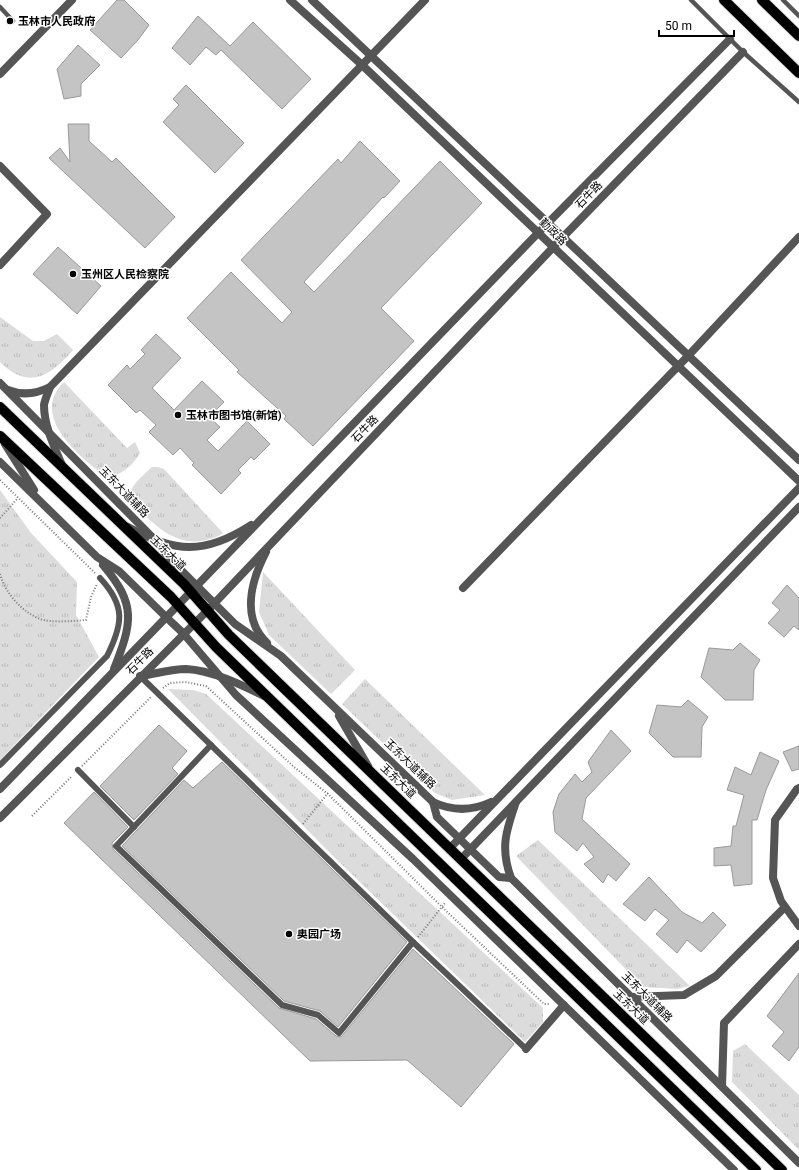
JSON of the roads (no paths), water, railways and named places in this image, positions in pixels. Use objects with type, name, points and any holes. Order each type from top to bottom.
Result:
[{"type":"main road","points":[[724,0],[799,73]]},
{"type":"main road","points":[[762,0],[799,36]]},
{"type":"main road","name":"玉东大道","points":[[0,407],[115,518],[194,589],[211,607],[229,634],[782,1170]]},
{"type":"main road","points":[[0,436],[171,597],[194,624],[270,699],[756,1170]]},
{"type":"main road","points":[[270,699],[260,686],[261,679],[266,676],[283,686]]},
{"type":"street","points":[[0,74],[72,0]]},
{"type":"street","name":"勤政路","points":[[290,0],[361,64],[799,481]]},
{"type":"street","name":"勤政路","points":[[312,0],[799,460]]},
{"type":"street","points":[[3,388],[24,394],[38,393],[50,387],[361,64],[425,0]]},
{"type":"street","name":"石牛路","points":[[0,789],[538,233],[730,39]]},
{"type":"street","name":"石牛路","points":[[0,818],[183,633],[211,607],[553,247],[743,52]]},
{"type":"street","points":[[0,166],[47,214],[0,265]]},
{"type":"street","points":[[463,588],[688,356],[799,237]]},
{"type":"street","name":"玉东大道辅路","points":[[0,383],[3,388],[49,431],[157,542],[194,589]]},
{"type":"street","points":[[50,387],[44,404],[49,431],[63,468]]},
{"type":"street","points":[[0,436],[41,499],[97,557],[115,579],[124,593],[128,608],[123,646],[113,673]]},
{"type":"street","points":[[0,462],[97,557],[119,572],[183,633],[236,695],[451,896],[734,1170]]},
{"type":"street","points":[[450,848],[799,488]]},
{"type":"street","points":[[461,859],[517,798],[799,507]]},
{"type":"street","points":[[115,518],[157,542],[176,547],[205,546],[221,541],[241,532],[264,517]]},
{"type":"street","points":[[270,544],[252,584],[253,622],[262,638],[340,717],[373,773]]},
{"type":"street","points":[[0,765],[107,656],[116,638],[119,622],[118,607],[112,592],[100,578]]},
{"type":"street","name":"玉东大道辅路","points":[[211,607],[281,656],[433,802],[437,817],[499,876],[511,878],[799,1162]]},
{"type":"street","points":[[140,676],[186,669],[203,671],[240,684],[270,699]]},
{"type":"street","points":[[140,676],[526,1050],[564,1005]]},
{"type":"street","points":[[211,745],[116,846],[282,1005],[318,1015],[339,1033],[413,942]]},
{"type":"street","points":[[78,770],[134,827]]},
{"type":"street","points":[[799,788],[775,820],[773,878],[781,901],[799,926]]},
{"type":"street","points":[[511,878],[506,864],[504,847],[507,828],[517,798]]},
{"type":"street","points":[[433,802],[446,808],[467,808],[481,807],[496,800]]},
{"type":"street","points":[[632,997],[684,995],[716,976],[785,907]]},
{"type":"street","points":[[722,1086],[724,1023],[799,944]]},
{"type":"lane","points":[[691,0],[743,52],[799,102]]},
{"type":"lane","points":[[783,0],[799,16]]},
{"type":"lane","points":[[0,7],[13,21]]},
{"type":"place","name":"玉林市人民政府","points":[[10,21]]},
{"type":"place","name":"玉州区人民检察院","points":[[73,274]]},
{"type":"place","name":"玉林市图书馆(新馆)","points":[[178,415]]},
{"type":"place","name":"奥园广场","points":[[289,934]]}]
